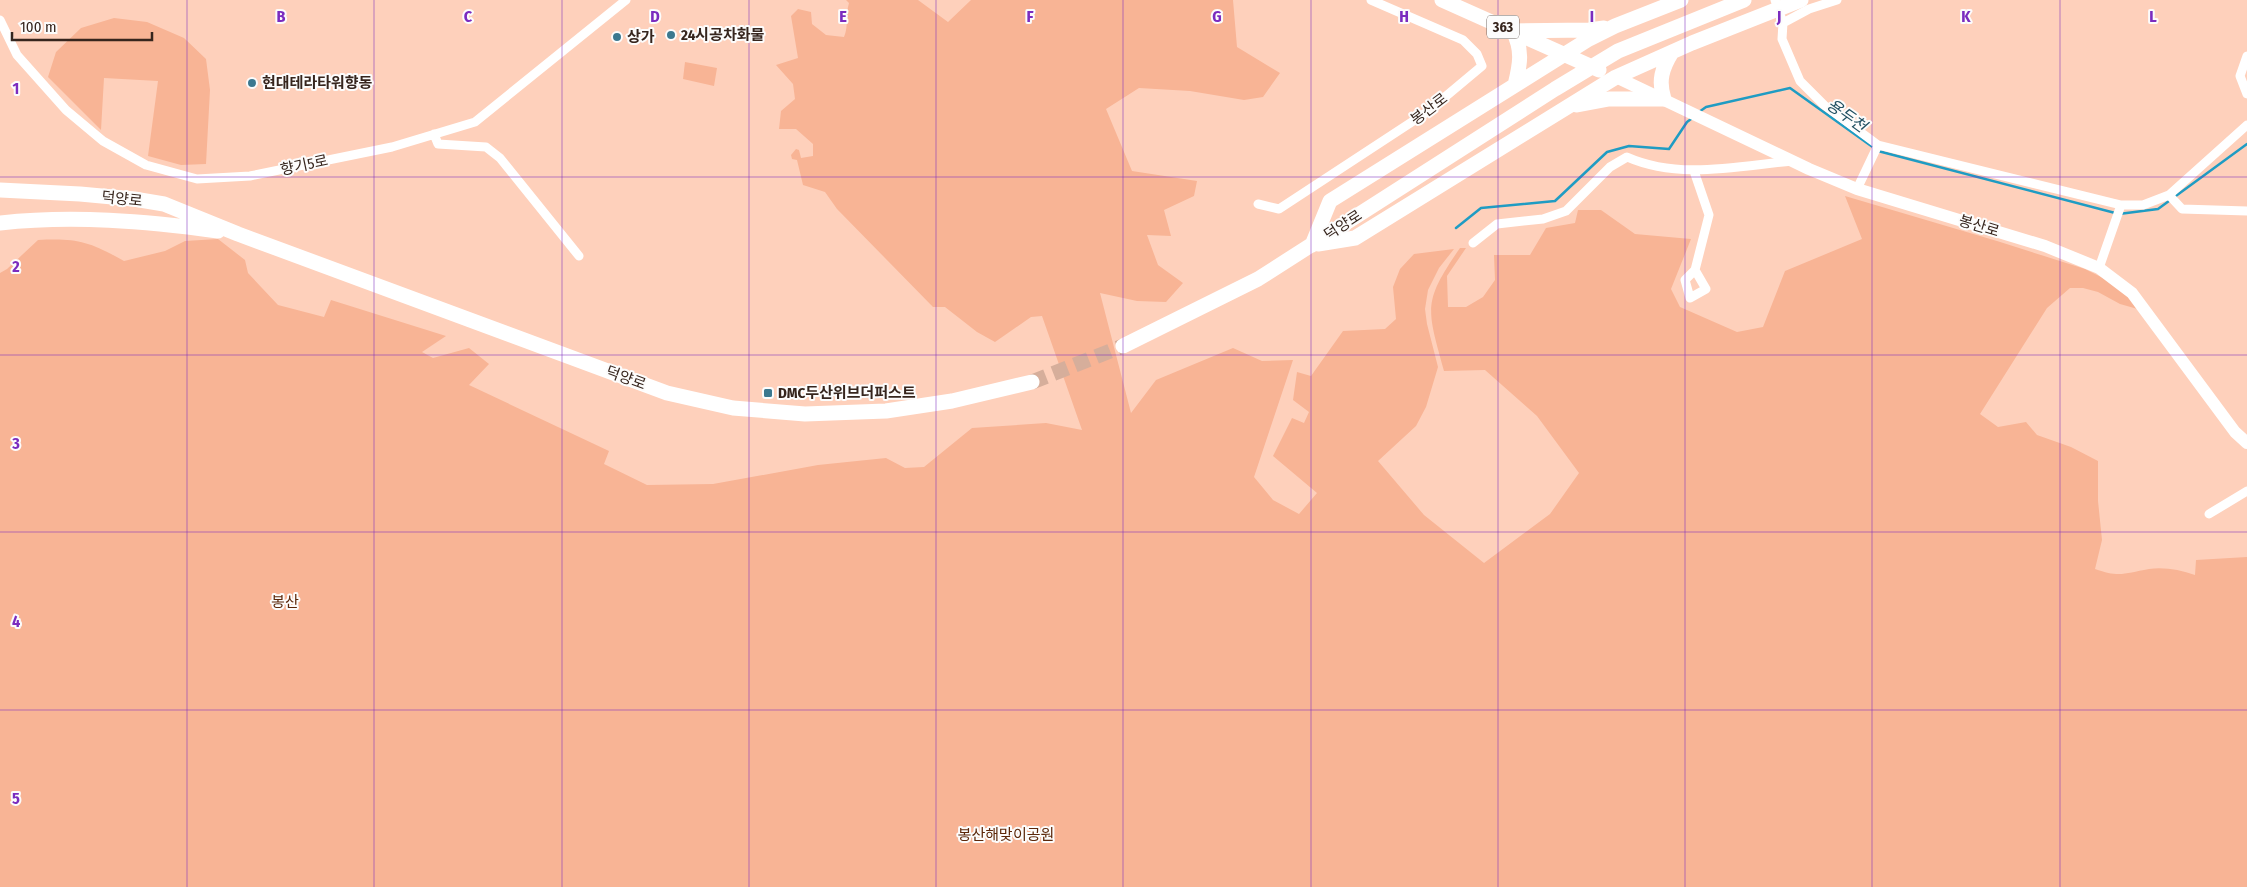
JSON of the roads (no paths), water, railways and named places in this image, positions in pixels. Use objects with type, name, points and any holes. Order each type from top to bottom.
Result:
[{"type":"main road","name":"363","points":[[1442,0],[1664,100]]},
{"type":"main road","points":[[1312,245],[1330,201],[1564,54],[1615,26],[1681,0]]},
{"type":"main road","name":"덕양로","points":[[1123,346],[1258,279],[1555,89],[1618,51],[1744,0]]},
{"type":"main road","points":[[1312,245],[1354,238],[1616,77],[1783,4]]},
{"type":"main road","points":[[1515,85],[1519,70],[1520,45],[1513,31],[1589,30],[1615,26]]},
{"type":"main road","points":[[1562,111],[1595,101],[1640,98],[1664,100],[1660,88],[1661,76],[1672,52]]},
{"type":"main road","name":"봉산로","points":[[1664,100],[1792,161],[1857,189],[2045,246],[2099,268],[2132,293],[2235,432],[2247,443]]},
{"type":"main road","name":"덕양로","points":[[0,190],[80,194],[164,204],[238,234],[667,393],[733,408],[805,414],[886,411],[952,401],[1032,382]]},
{"type":"main road","name":"덕양로","points":[[0,223],[78,218],[174,225],[238,234]]},
{"type":"street","name":"향기5로","points":[[0,20],[17,55],[66,110],[103,141],[146,165],[197,179],[250,176],[392,147],[475,122],[626,0]]},
{"type":"street","name":"봉산로","points":[[1258,204],[1279,209],[1427,112],[1482,66],[1477,54],[1463,40],[1371,0]]},
{"type":"street","points":[[1783,23],[1809,9],[1837,0]]},
{"type":"street","points":[[1783,4],[1782,39],[1800,81],[1824,105],[1878,145],[2121,205],[2143,205],[2169,195],[2247,125]]},
{"type":"street","points":[[2247,56],[2240,76],[2247,94]]},
{"type":"street","points":[[434,134],[438,144]]},
{"type":"street","points":[[413,141],[486,148],[500,158],[579,256]]},
{"type":"street","points":[[1857,189],[1878,145]]},
{"type":"street","name":"봉산로","points":[[1473,243],[1497,224],[1543,219],[1566,211],[1610,167],[1628,158],[1653,167],[1694,171],[1792,161]]},
{"type":"street","points":[[1694,171],[1709,215],[1695,270]]},
{"type":"street","points":[[2169,195],[2182,209],[2247,212]]},
{"type":"street","points":[[2099,268],[2121,205]]},
{"type":"street","points":[[2209,514],[2247,491]]},
{"type":"waterway","name":"용두천","points":[[1699,112],[1706,107],[1790,88],[1874,148]]},
{"type":"waterway","name":"용두천","points":[[1456,228],[1481,208],[1555,201],[1607,152],[1629,146],[1669,149],[1691,119]]},
{"type":"waterway","name":"용두천","points":[[1878,151],[2119,214],[2158,209],[2247,144]]},
{"type":"tunnel","points":[[1032,382],[1123,346]]},
{"type":"place","name":"24시공차화물","points":[[671,35]]},
{"type":"place","name":"상가","points":[[617,37]]},
{"type":"place","name":"현대테라타워향동","points":[[252,83]]},
{"type":"place","name":"DMC두산위브더퍼스트","points":[[768,393]]},
{"type":"park label","name":"봉산","points":[[285,602]]},
{"type":"park label","name":"봉산해맞이공원","points":[[1006,835]]}]
